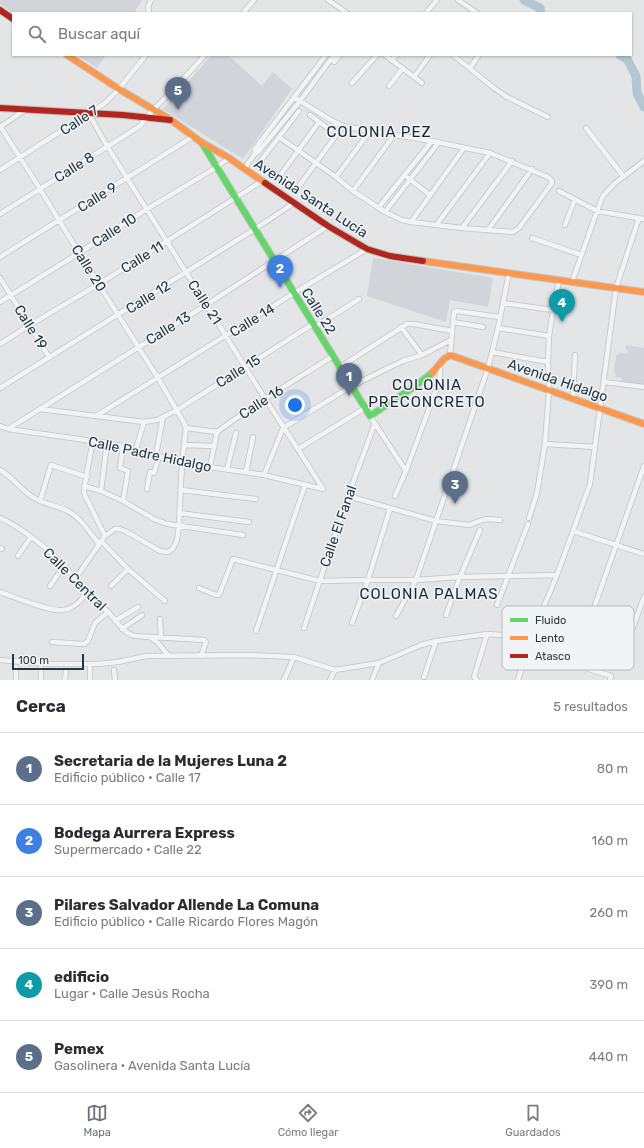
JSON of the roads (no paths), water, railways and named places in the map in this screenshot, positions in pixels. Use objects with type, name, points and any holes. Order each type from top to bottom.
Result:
[{"type":"street","points":[[149,12],[148,7],[151,0]]},
{"type":"street","points":[[243,12],[254,0]]},
{"type":"street","points":[[328,0],[346,12]]},
{"type":"street","points":[[427,12],[438,0]]},
{"type":"street","points":[[458,0],[476,12]]},
{"type":"street","points":[[0,10],[12,18]]},
{"type":"street","name":"Avenida Santa Lucía","points":[[70,56],[119,89],[171,120],[201,142],[229,158],[328,226],[367,249],[390,256],[644,292]]},
{"type":"street","name":"Calle 7","points":[[0,170],[105,103],[119,89],[145,56]]},
{"type":"street","name":"Calle 8","points":[[0,214],[140,126],[204,56]]},
{"type":"street","points":[[254,155],[255,149],[267,132],[325,56]]},
{"type":"street","points":[[244,169],[333,56]]},
{"type":"street","points":[[334,62],[339,56]]},
{"type":"street","points":[[352,83],[377,56]]},
{"type":"street","points":[[386,56],[422,83]]},
{"type":"street","points":[[392,60],[395,56]]},
{"type":"street","points":[[414,77],[429,56]]},
{"type":"street","points":[[454,56],[507,97],[548,117]]},
{"type":"street","points":[[470,68],[478,56]]},
{"type":"street","points":[[389,86],[403,68]]},
{"type":"street","points":[[279,137],[378,208],[402,220],[411,222],[462,228],[510,232],[515,231],[519,228],[550,186],[552,180],[548,177],[532,169],[490,153],[439,142],[336,124],[294,97]]},
{"type":"street","points":[[0,108],[123,115],[171,120]]},
{"type":"street","points":[[0,126],[25,110]]},
{"type":"street","points":[[299,111],[260,162],[260,164],[295,187],[299,186],[344,126]]},
{"type":"street","name":"Calle 21","points":[[89,114],[107,146],[186,273],[323,489]]},
{"type":"street","points":[[310,115],[330,130],[333,129],[336,124]]},
{"type":"street","points":[[279,177],[319,122]]},
{"type":"street","name":"Calle 20","points":[[0,126],[158,378],[186,428]]},
{"type":"street","points":[[586,128],[624,177]]},
{"type":"street","points":[[336,177],[370,131]]},
{"type":"street","points":[[353,191],[394,135]]},
{"type":"street","name":"Calle 9","points":[[0,257],[194,136]]},
{"type":"street","points":[[378,208],[432,141]]},
{"type":"street","name":"Calle 22","points":[[201,142],[365,408],[406,471]]},
{"type":"street","points":[[385,212],[439,142]]},
{"type":"street","points":[[411,222],[464,148]]},
{"type":"street","points":[[437,224],[490,153]]},
{"type":"street","name":"Calle 10","points":[[0,302],[147,209],[217,167],[229,158]]},
{"type":"street","points":[[462,228],[512,161]]},
{"type":"street","points":[[572,282],[596,211],[606,192],[644,161]]},
{"type":"street","points":[[488,230],[532,169]]},
{"type":"street","points":[[404,176],[430,195]]},
{"type":"street","name":"Calle 11","points":[[0,344],[99,284],[262,181]]},
{"type":"street","points":[[544,606],[590,484],[616,288],[642,218],[596,211],[559,191]]},
{"type":"street","points":[[565,226],[576,199]]},
{"type":"street","name":"Calle 12","points":[[0,388],[186,273],[294,203]]},
{"type":"street","name":"Calle 13","points":[[8,429],[206,305],[328,226]]},
{"type":"street","points":[[532,238],[581,255]]},
{"type":"street","name":"Calle 14","points":[[96,416],[367,249]]},
{"type":"street","points":[[396,616],[416,580],[488,368],[509,274]]},
{"type":"street","name":"Calle 19","points":[[0,278],[49,357]]},
{"type":"street","points":[[529,518],[537,493],[545,444],[549,391],[549,336],[560,280]]},
{"type":"street","name":"Calle 15","points":[[144,422],[152,422],[177,410],[245,367],[359,299]]},
{"type":"street","points":[[503,303],[553,310]]},
{"type":"street","points":[[370,416],[430,376],[444,358],[450,355],[454,312],[457,311],[499,317]]},
{"type":"street","points":[[453,322],[483,327]]},
{"type":"street","points":[[340,367],[401,327],[410,324],[452,332]]},
{"type":"street","points":[[401,327],[422,355]]},
{"type":"street","points":[[498,328],[549,336]]},
{"type":"street","points":[[264,474],[283,428],[352,386],[390,367],[422,355],[451,340]]},
{"type":"street","points":[[492,352],[548,362]]},
{"type":"street","name":"Avenida Hidalgo","points":[[450,355],[644,424]]},
{"type":"street","points":[[573,398],[575,355]]},
{"type":"street","name":"Calle 16","points":[[217,432],[239,416],[333,356]]},
{"type":"street","points":[[395,496],[406,471],[440,379],[440,364]]},
{"type":"street","points":[[604,382],[644,387]]},
{"type":"street","points":[[298,449],[365,408]]},
{"type":"street","points":[[40,409],[144,422],[136,449]]},
{"type":"street","points":[[147,489],[150,472],[154,473],[163,417]]},
{"type":"street","name":"Calle El Fanal","points":[[304,628],[348,496],[375,423]]},
{"type":"street","name":"Calle Padre Hidalgo","points":[[0,426],[8,429],[123,446],[182,463],[264,474],[323,489]]},
{"type":"street","points":[[74,579],[105,536],[115,529],[120,530],[160,551],[168,552],[172,550],[179,526],[182,463],[186,428],[217,432],[210,467]]},
{"type":"street","points":[[227,469],[236,433]]},
{"type":"street","points":[[246,472],[253,437]]},
{"type":"street","points":[[101,491],[107,443]]},
{"type":"street","points":[[185,444],[214,446]]},
{"type":"street","points":[[545,444],[595,446]]},
{"type":"street","points":[[92,445],[84,489],[85,496],[105,536]]},
{"type":"street","points":[[123,446],[120,468],[128,471],[123,501]]},
{"type":"street","points":[[40,501],[50,466],[52,465],[86,477]]},
{"type":"street","points":[[595,606],[644,466]]},
{"type":"street","points":[[0,470],[30,496],[67,510],[75,515],[100,543],[165,601]]},
{"type":"street","points":[[256,631],[305,485]]},
{"type":"street","points":[[84,486],[101,491],[123,501],[160,522],[244,535]]},
{"type":"street","points":[[181,490],[256,499]]},
{"type":"street","points":[[348,496],[436,521],[469,525],[488,519],[500,520]]},
{"type":"street","points":[[352,623],[368,580],[390,509]]},
{"type":"street","points":[[179,513],[249,522]]},
{"type":"street","name":"Calle Central","points":[[1,520],[16,526],[50,551],[64,566],[81,589],[108,612],[122,629],[132,636],[204,640],[206,642],[201,656]]},
{"type":"street","points":[[497,605],[528,524]]},
{"type":"street","points":[[446,615],[480,530]]},
{"type":"street","points":[[573,531],[644,554]]},
{"type":"street","points":[[18,556],[31,537]]},
{"type":"street","points":[[199,588],[216,595],[220,594],[233,559],[320,581],[416,580],[460,577],[557,575]]},
{"type":"street","points":[[50,586],[64,566]]},
{"type":"street","points":[[111,586],[128,569]]},
{"type":"street","points":[[0,592],[47,608],[63,610],[76,605],[86,594]]},
{"type":"street","points":[[634,624],[644,597]]},
{"type":"street","points":[[115,621],[138,607]]},
{"type":"street","points":[[52,642],[84,644],[88,641],[95,622],[108,612]]},
{"type":"street","points":[[122,629],[142,615]]},
{"type":"street","points":[[160,619],[160,637]]},
{"type":"street","points":[[0,660],[47,664],[97,664],[118,662],[143,656],[248,656],[294,658],[335,670],[379,663],[421,645],[436,641],[487,634],[502,634]]},
{"type":"street","points":[[477,680],[474,676],[487,634]]},
{"type":"street","points":[[149,637],[158,643],[168,655]]},
{"type":"street","points":[[424,677],[436,641]]},
{"type":"street","points":[[284,680],[294,658]]},
{"type":"street","points":[[372,680],[379,663]]},
{"type":"street","points":[[16,667],[16,680]]},
{"type":"street","points":[[41,668],[41,680]]},
{"type":"street","points":[[90,668],[90,680]]},
{"type":"street","points":[[114,670],[115,680]]},
{"type":"street","points":[[330,680],[335,670]]},
{"type":"street","points":[[518,680],[521,670]]},
{"type":"street","points":[[589,670],[610,678]]},
{"type":"street","points":[[65,680],[66,671]]},
{"type":"waterway","points":[[524,0],[540,8],[541,12]]},
{"type":"waterway","points":[[622,56],[627,59],[636,76],[637,93],[644,107]]},
{"type":"place","name":"Pemex","points":[[178,110]]},
{"type":"place","name":"Bodega Aurrera Express","points":[[280,288]]},
{"type":"place","name":"edificio","points":[[562,322]]},
{"type":"place","name":"Secretaria de la Mujeres Luna 2","points":[[349,396]]},
{"type":"place","name":"Pilares Salvador Allende La Comuna","points":[[455,504]]},
{"type":"district","name":"COLONIA PEZ","points":[[379,132]]},
{"type":"district","name":"COLONIA PRECONCRETO","points":[[427,394]]},
{"type":"district","name":"COLONIA PALMAS","points":[[429,594]]}]
